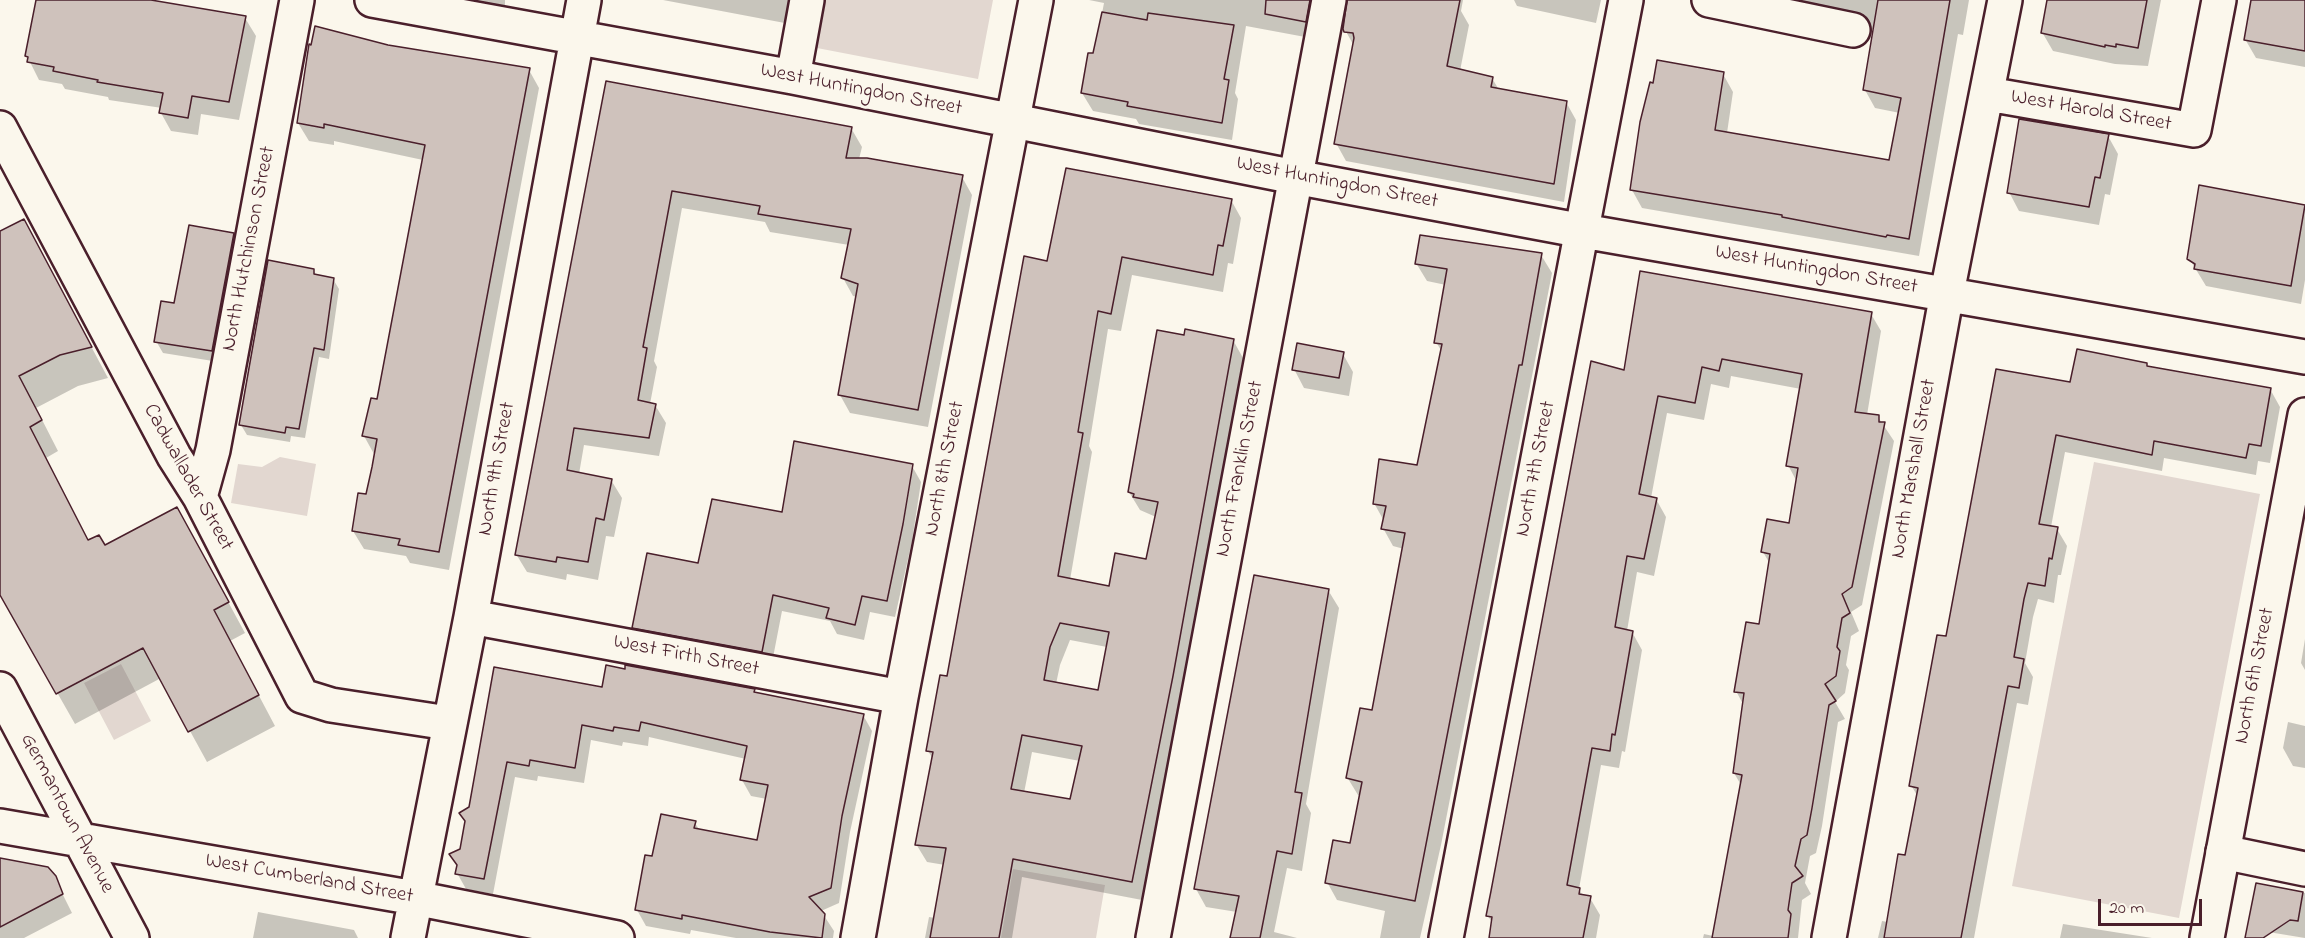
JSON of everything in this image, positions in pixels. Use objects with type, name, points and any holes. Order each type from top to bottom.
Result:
[{"type":"street","name":"North Hutchinson Street","points":[[200,497],[213,450],[297,0]]},
{"type":"street","name":"West Huntingdon Street","points":[[372,0],[793,77],[1296,177],[1583,231],[2305,357]]},
{"type":"street","name":"North 9th Street","points":[[408,938],[448,723],[471,617],[584,0]]},
{"type":"street","points":[[793,77],[807,0]]},
{"type":"street","name":"North 8th Street","points":[[858,938],[901,698],[1036,0]]},
{"type":"street","name":"North Franklin Street","points":[[1153,938],[1329,0]]},
{"type":"street","name":"North 7th Street","points":[[1446,938],[1626,0]]},
{"type":"street","points":[[1709,0],[1853,30]]},
{"type":"street","name":"North Marshall Street","points":[[1828,938],[1947,293],[2005,0]]},
{"type":"street","name":"West Harold Street","points":[[1988,94],[2194,130],[2219,0]]},
{"type":"street","name":"Cadwallader Street","points":[[0,128],[174,456],[200,497],[302,696],[331,705],[448,723]]},
{"type":"street","name":"North 6th Street","points":[[2207,938],[2305,415]]},
{"type":"street","name":"West Firth Street","points":[[471,617],[901,698]]},
{"type":"street","name":"Germantown Avenue","points":[[0,689],[132,938]]},
{"type":"street","name":"West Cumberland Street","points":[[0,826],[415,898],[617,938]]},
{"type":"street","points":[[2223,852],[2305,869]]},
{"type":"shaded area","points":[[826,0],[993,0],[978,79],[817,48]]},
{"type":"shaded area","points":[[280,457],[316,464],[307,516],[231,503],[238,464],[262,467]]},
{"type":"shaded area","points":[[2094,462],[2260,494],[2179,918],[2012,886]]},
{"type":"shaded area","points":[[121,664],[151,721],[114,740],[84,683]]},
{"type":"shaded area","points":[[1013,869],[1105,885],[1096,938],[1001,938]]},
{"type":"building","points":[[36,0],[151,0],[246,16],[229,102],[192,96],[188,118],[159,113],[163,93],[97,82],[98,80],[53,71],[54,67],[27,62],[28,57],[25,56]]},
{"type":"building","points":[[1266,0],[1310,0],[1306,22],[1265,14]]},
{"type":"building","points":[[1347,0],[1460,0],[1447,66],[1493,77],[1491,87],[1567,101],[1554,184],[1334,144],[1354,38],[1353,33],[1344,32],[1343,29]]},
{"type":"building","points":[[1878,0],[1950,0],[1909,239],[1887,235],[1886,237],[1782,217],[1782,215],[1630,190],[1640,122],[1650,82],[1653,83],[1657,60],[1724,72],[1715,130],[1889,160],[1901,98],[1863,90]]},
{"type":"building","points":[[2047,0],[2147,0],[2138,48],[2116,44],[2116,47],[2105,45],[2105,47],[2041,33]]},
{"type":"building","points":[[2251,0],[2305,0],[2305,51],[2244,40]]},
{"type":"building","points":[[1102,12],[1147,20],[1148,13],[1234,25],[1224,79],[1229,80],[1222,123],[1127,106],[1128,102],[1081,93],[1088,53],[1093,53]]},
{"type":"building","points":[[315,26],[388,45],[530,68],[439,552],[398,545],[400,539],[352,531],[358,493],[366,494],[377,439],[362,436],[371,398],[377,399],[425,145],[324,124],[324,128],[297,123],[309,44],[311,45]]},
{"type":"building","points":[[606,81],[852,127],[846,158],[867,158],[963,175],[918,410],[838,395],[858,284],[841,278],[851,229],[758,214],[760,206],[672,191],[643,347],[647,348],[638,400],[656,404],[649,438],[574,428],[567,470],[612,479],[604,520],[596,518],[588,562],[557,557],[556,562],[515,555]]},
{"type":"building","points":[[2019,119],[2109,134],[2100,178],[2095,177],[2089,207],[2007,193]]},
{"type":"building","points":[[1066,168],[1232,199],[1223,246],[1218,245],[1213,275],[1122,257],[1111,314],[1098,311],[1078,432],[1083,433],[1058,576],[1109,586],[1115,553],[1146,559],[1158,502],[1133,497],[1134,494],[1128,492],[1157,330],[1184,335],[1185,329],[1234,339],[1173,676],[1132,882],[1013,859],[999,938],[930,938],[946,848],[915,845],[933,752],[926,751],[940,675],[947,676],[1024,256],[1047,261]],"holes":[[[1060,623],[1109,632],[1098,690],[1044,680],[1050,647]],[[1022,735],[1082,746],[1070,799],[1011,789]]]},
{"type":"building","points":[[2199,185],[2305,205],[2291,286],[2194,269],[2195,264],[2187,259]]},
{"type":"building","points":[[24,219],[92,347],[60,355],[19,376],[42,420],[30,427],[88,540],[99,535],[105,545],[177,507],[229,602],[214,610],[259,695],[188,732],[143,648],[56,694],[0,595],[0,231]]},
{"type":"building","points":[[189,225],[234,233],[212,351],[154,342],[161,301],[174,303]]},
{"type":"building","points":[[1420,235],[1542,253],[1522,365],[1519,365],[1415,901],[1325,883],[1333,840],[1350,843],[1362,782],[1346,778],[1360,708],[1372,710],[1405,533],[1381,529],[1386,506],[1373,504],[1379,459],[1417,465],[1442,344],[1434,343],[1447,269],[1415,264]]},
{"type":"building","points":[[268,260],[314,269],[314,274],[334,278],[324,350],[314,348],[299,429],[286,427],[285,433],[239,425]]},
{"type":"building","points":[[1640,271],[1872,312],[1855,412],[1879,415],[1879,422],[1885,422],[1852,587],[1842,594],[1850,613],[1842,618],[1837,647],[1840,651],[1836,676],[1825,684],[1836,701],[1829,705],[1807,835],[1801,839],[1795,866],[1803,876],[1792,883],[1788,910],[1791,914],[1788,938],[1712,938],[1742,775],[1733,773],[1744,693],[1734,692],[1746,622],[1759,624],[1770,554],[1761,552],[1767,519],[1789,523],[1798,468],[1786,466],[1802,374],[1722,359],[1719,371],[1702,367],[1695,403],[1658,396],[1639,494],[1657,498],[1644,559],[1627,556],[1615,627],[1633,631],[1615,735],[1612,734],[1610,751],[1592,748],[1567,885],[1580,888],[1579,894],[1591,896],[1583,938],[1489,938],[1492,917],[1486,916],[1591,361],[1624,370]]},
{"type":"building","points":[[1297,343],[1344,352],[1339,378],[1292,370]]},
{"type":"building","points":[[2077,349],[2147,363],[2147,366],[2271,388],[2261,446],[2249,444],[2246,458],[2154,441],[2152,455],[2056,435],[2039,524],[2058,527],[2052,559],[2049,558],[2045,586],[2028,583],[2024,599],[2014,657],[2024,659],[2019,688],[2008,686],[1961,938],[1884,938],[1898,854],[1905,855],[1918,788],[1909,786],[1937,635],[1946,636],[1996,369],[2070,382]]},
{"type":"building","points":[[794,441],[913,464],[887,601],[862,596],[855,625],[826,618],[829,608],[773,595],[762,652],[632,628],[647,553],[698,563],[712,499],[782,512]]},
{"type":"building","points":[[1254,575],[1329,589],[1295,792],[1302,793],[1292,854],[1277,851],[1260,938],[1230,938],[1239,896],[1194,889]]},
{"type":"building","points":[[606,665],[625,669],[625,665],[755,689],[754,692],[864,714],[842,816],[831,888],[809,897],[825,914],[822,938],[770,932],[682,915],[682,919],[635,910],[645,855],[652,856],[661,814],[696,821],[694,828],[757,840],[768,785],[740,780],[747,746],[641,722],[639,731],[614,727],[613,731],[582,725],[575,768],[530,760],[529,766],[507,762],[484,879],[455,874],[457,865],[449,854],[460,849],[465,821],[459,813],[469,807],[494,667],[602,687]]},
{"type":"building","points":[[0,858],[48,867],[56,876],[63,894],[0,927]]},
{"type":"building","points":[[2256,883],[2303,892],[2298,921],[2290,920],[2263,938],[2245,938]]}]
